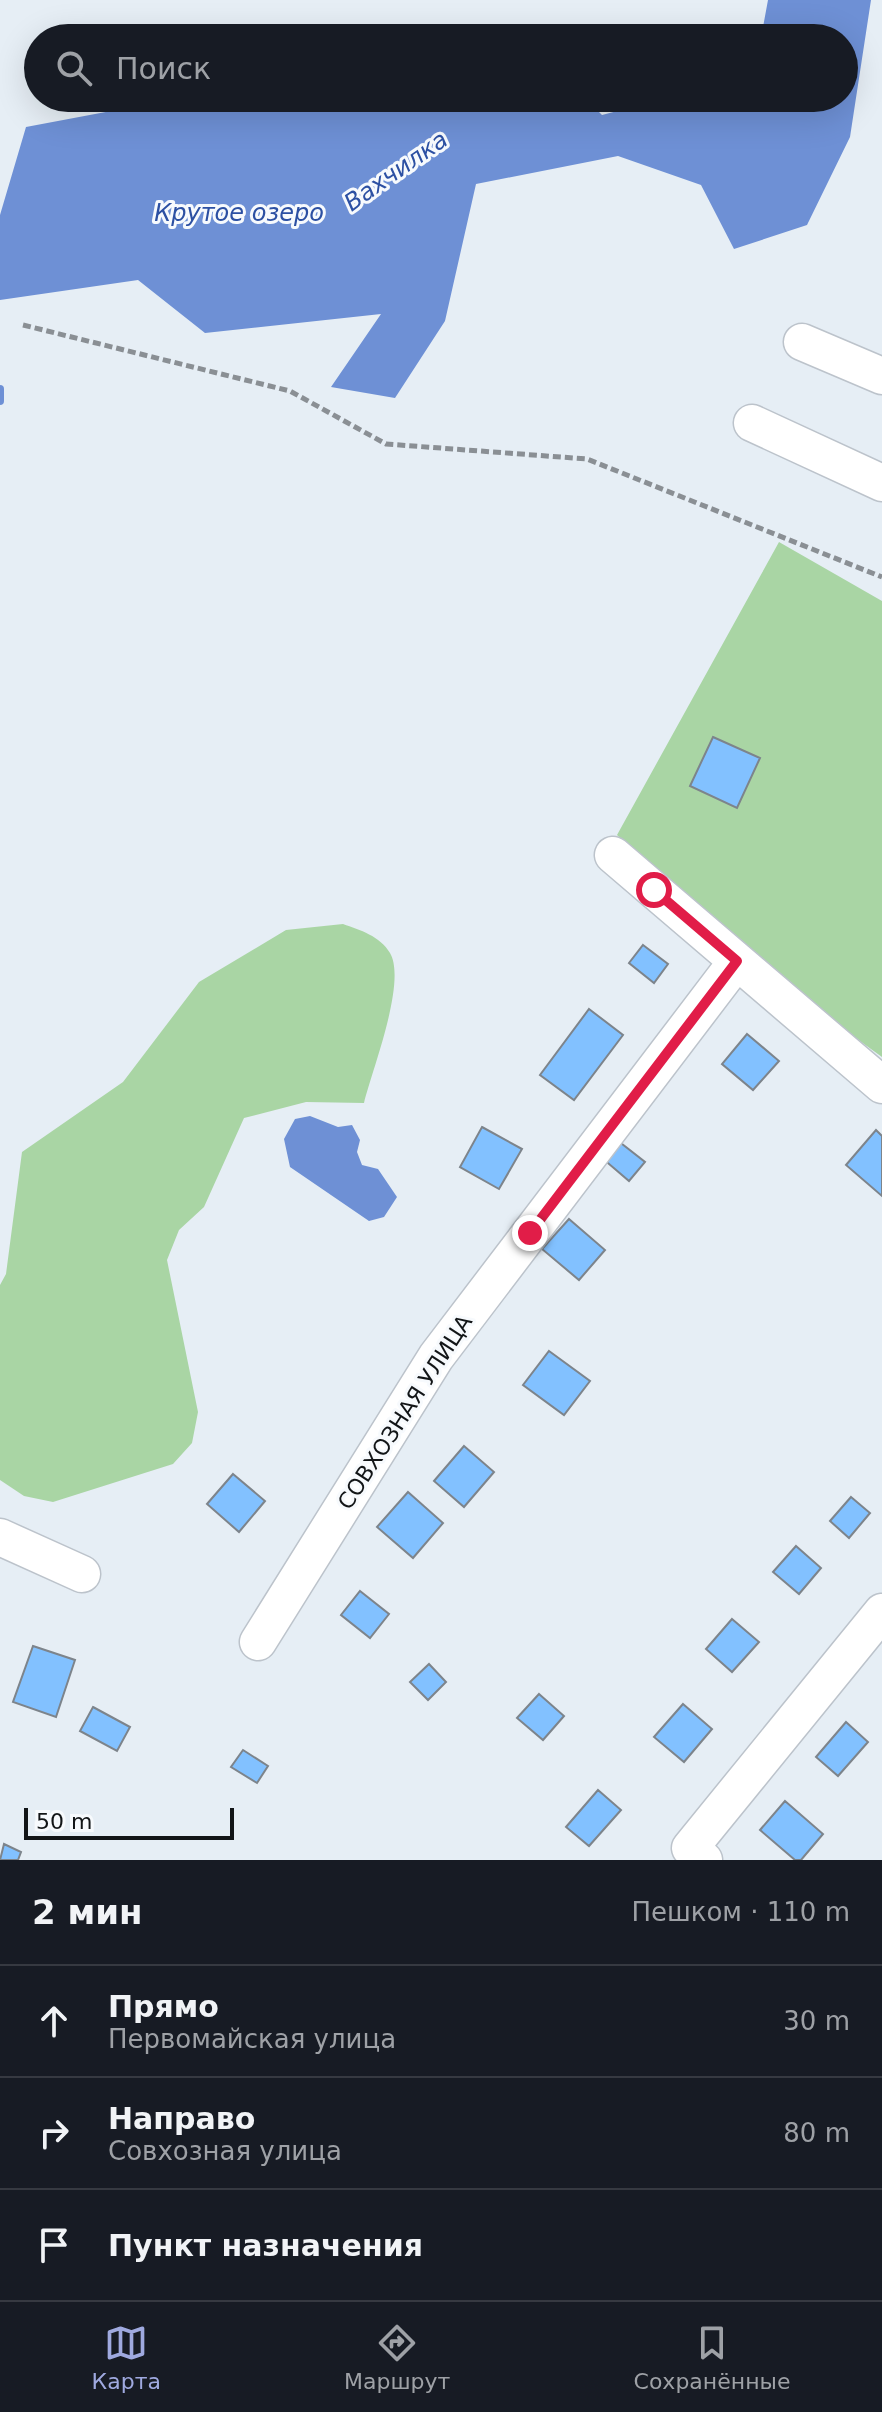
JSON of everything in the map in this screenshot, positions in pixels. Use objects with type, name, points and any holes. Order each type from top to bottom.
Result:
[{"type":"street","points":[[802,342],[882,376]]},
{"type":"street","points":[[752,423],[882,483]]},
{"type":"street","points":[[613,855],[882,1085]]},
{"type":"street","name":"СОВХОЗНАЯ УЛИЦА","points":[[258,1642],[436,1357],[737,961]]},
{"type":"street","points":[[0,1537],[82,1574]]},
{"type":"street","points":[[690,1856],[882,1612]]},
{"type":"path","points":[[23,325],[290,391],[386,444],[587,459],[882,577]]},
{"type":"green space","points":[[779,542],[882,601],[882,1057],[755,965],[617,835]]},
{"type":"green space","points":[[343,924],[381,942],[390,953],[394,966],[391,1005],[364,1103],[306,1102],[244,1118],[204,1207],[179,1230],[167,1260],[198,1412],[192,1443],[173,1464],[53,1502],[24,1496],[0,1480],[0,1285],[6,1274],[22,1152],[123,1082],[199,982],[286,930]]},
{"type":"water","name":"Крутое озеро","points":[[768,0],[871,0],[858,85],[858,24],[764,24]]},
{"type":"water","name":"Крутое озеро","points":[[106,112],[599,112],[602,115],[613,112],[854,112],[850,137],[807,225],[734,249],[701,185],[618,156],[476,184],[445,321],[395,398],[331,387],[381,314],[205,333],[138,280],[0,300],[0,215],[26,127]]},
{"type":"water","points":[[310,1116],[338,1127],[352,1125],[360,1140],[357,1152],[362,1165],[378,1169],[397,1197],[384,1217],[369,1221],[290,1167],[284,1139],[295,1119]]},
{"type":"building","points":[[713,737],[760,758],[737,808],[690,786]]},
{"type":"building","points":[[643,945],[668,964],[654,983],[629,963]]},
{"type":"building","points":[[589,1009],[623,1035],[574,1100],[540,1075]]},
{"type":"building","points":[[747,1034],[779,1061],[753,1090],[722,1064]]},
{"type":"building","points":[[482,1127],[522,1149],[499,1189],[460,1167]]},
{"type":"building","points":[[876,1130],[882,1136],[882,1196],[846,1165]]},
{"type":"building","points":[[617,1140],[645,1162],[629,1181],[602,1158]]},
{"type":"building","points":[[569,1219],[605,1250],[579,1280],[542,1249]]},
{"type":"building","points":[[549,1351],[590,1381],[564,1415],[523,1385]]},
{"type":"building","points":[[464,1446],[494,1472],[464,1507],[434,1481]]},
{"type":"building","points":[[233,1474],[265,1501],[239,1532],[207,1504]]},
{"type":"building","points":[[408,1492],[443,1523],[413,1558],[377,1527]]},
{"type":"building","points":[[851,1497],[870,1513],[849,1538],[830,1521]]},
{"type":"building","points":[[796,1546],[821,1568],[799,1594],[773,1572]]},
{"type":"building","points":[[360,1591],[389,1614],[370,1638],[341,1615]]},
{"type":"building","points":[[732,1619],[759,1642],[732,1672],[706,1649]]},
{"type":"building","points":[[33,1646],[75,1660],[56,1717],[13,1702]]},
{"type":"building","points":[[429,1664],[446,1682],[428,1700],[410,1682]]},
{"type":"building","points":[[539,1694],[564,1716],[543,1740],[517,1718]]},
{"type":"building","points":[[683,1704],[712,1729],[684,1762],[654,1737]]},
{"type":"building","points":[[93,1707],[130,1727],[117,1751],[80,1731]]},
{"type":"building","points":[[846,1722],[868,1742],[838,1776],[816,1757]]},
{"type":"building","points":[[243,1750],[268,1766],[257,1783],[231,1767]]},
{"type":"building","points":[[598,1790],[621,1810],[589,1846],[566,1827]]},
{"type":"building","points":[[785,1801],[823,1834],[801,1860],[795,1860],[760,1830]]},
{"type":"building","points":[[4,1844],[21,1852],[18,1860],[0,1860]]},
{"type":"waterway","name":"Вахчилка","points":[[0,389],[0,401]]},
{"type":"route","points":[[530,1233],[737,961],[654,890]]}]
